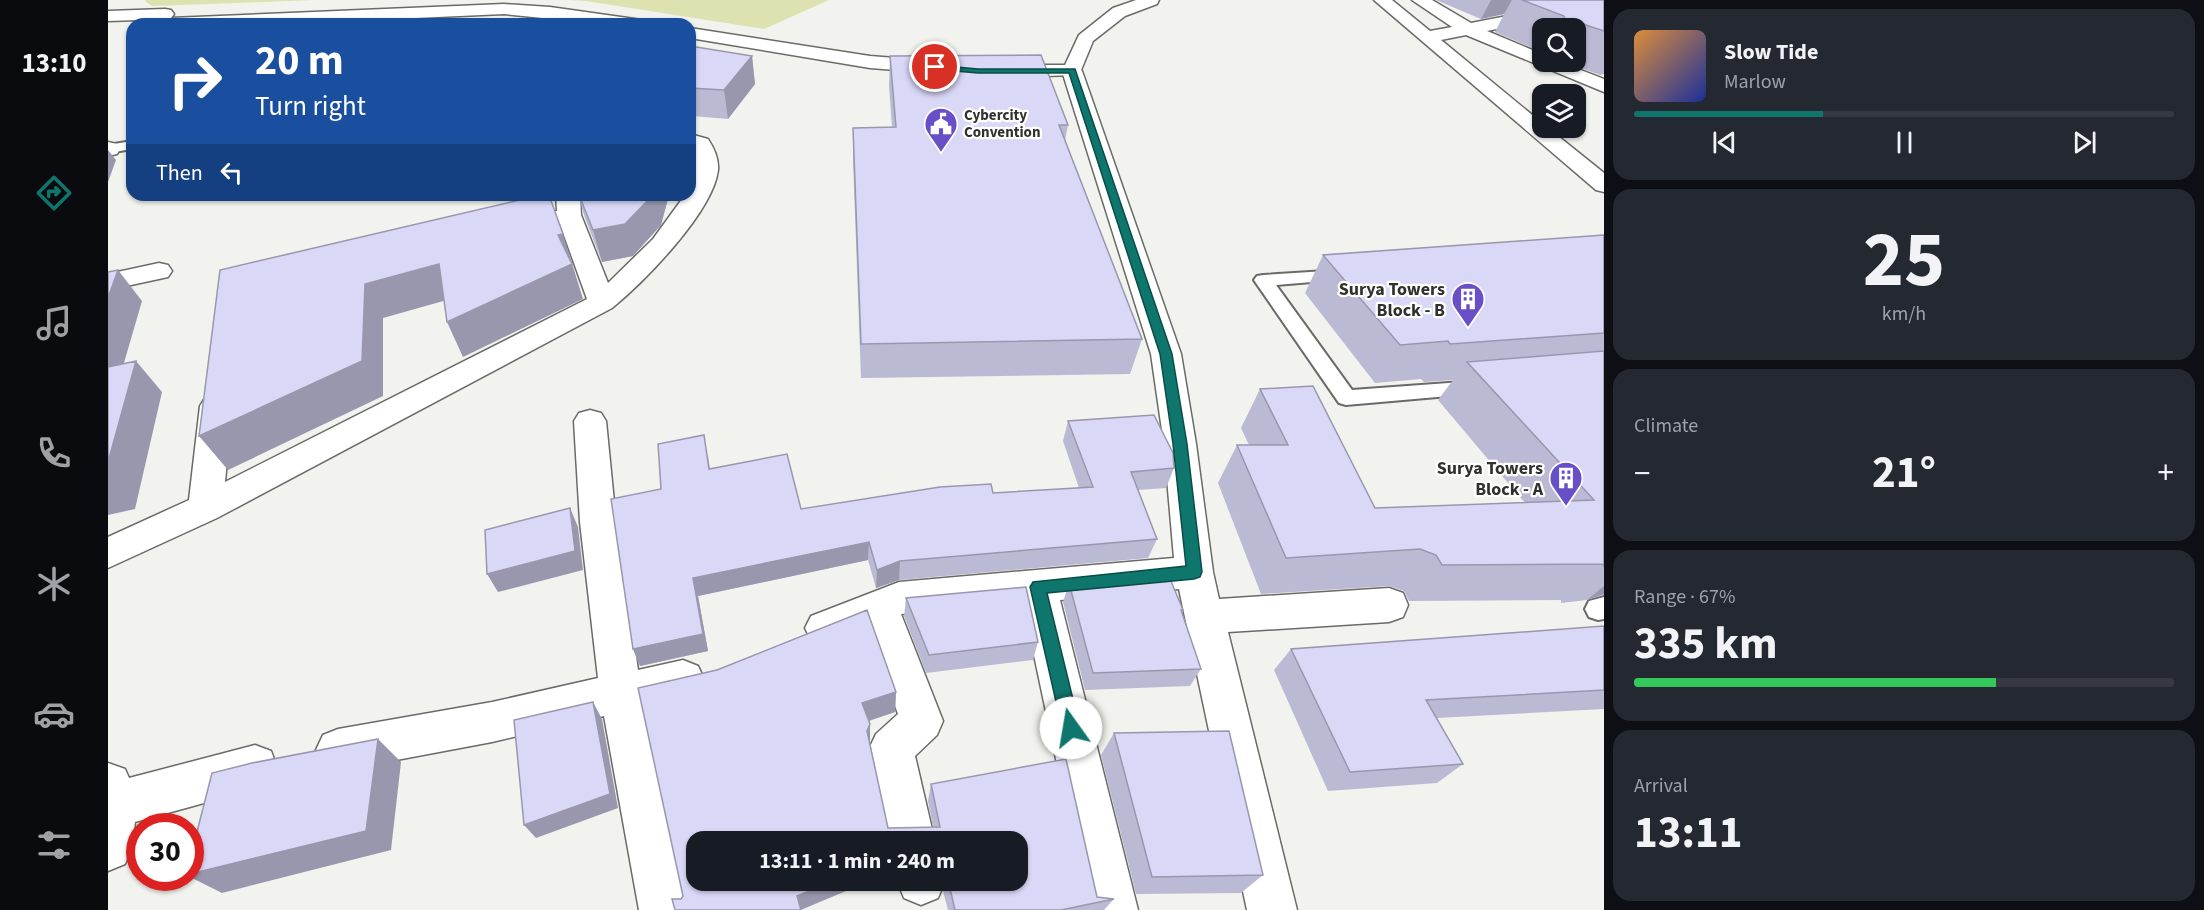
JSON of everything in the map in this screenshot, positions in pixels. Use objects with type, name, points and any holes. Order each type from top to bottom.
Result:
[{"type":"street","points":[[1382,0],[1604,185]]},
{"type":"street","points":[[1420,0],[1468,29],[1532,56]]},
{"type":"street","points":[[1433,41],[1468,29],[1554,12],[1557,8],[1555,4],[1570,0]]},
{"type":"street","points":[[1141,2],[1119,12],[1085,39],[1072,71],[1166,354],[1180,444],[1194,572],[1272,910]]},
{"type":"street","points":[[108,16],[470,4],[484,9]]},
{"type":"street","points":[[369,18],[484,9],[598,18]]},
{"type":"street","points":[[108,25],[126,24]]},
{"type":"street","points":[[696,34],[870,62],[956,69]]},
{"type":"street","points":[[1433,41],[1486,37]]},
{"type":"street","points":[[990,71],[1072,71]]},
{"type":"street","points":[[1570,72],[1604,86]]},
{"type":"street","points":[[696,143],[700,144],[707,158],[705,176],[696,193]]},
{"type":"street","points":[[108,553],[151,524],[206,499],[602,302],[616,292],[656,250],[692,201]]},
{"type":"street","points":[[490,234],[569,205],[602,302]]},
{"type":"street","points":[[108,282],[159,271]]},
{"type":"street","points":[[206,499],[218,384]]},
{"type":"street","points":[[590,422],[598,522],[621,694],[664,910]]},
{"type":"street","points":[[108,531],[151,524]]},
{"type":"street","points":[[795,640],[899,598],[1194,572]]},
{"type":"street","points":[[1038,587],[1113,910]]},
{"type":"street","points":[[879,606],[922,722],[891,749],[910,831]]},
{"type":"street","points":[[1205,617],[1389,606]]},
{"type":"street","points":[[110,812],[299,757],[492,722],[621,694],[721,669]]},
{"type":"lane","points":[[109,149],[126,146]]},
{"type":"lane","points":[[1357,274],[1263,280],[1346,398],[1500,386]]},
{"type":"green space","points":[[146,0],[315,0],[152,6],[145,1]]},
{"type":"green space","points":[[567,0],[829,0],[764,29]]},
{"type":"building","points":[[1522,0],[1604,0],[1604,31],[1586,25],[1586,18],[1565,18]]},
{"type":"building","points":[[696,47],[752,56],[724,90],[696,88]]},
{"type":"building","points":[[1041,55],[1068,125],[1059,125],[1142,339],[861,344],[853,128],[896,127],[890,56]]},
{"type":"building","points":[[515,201],[551,201],[563,234],[558,235],[572,264],[447,322],[439,264],[365,284],[362,361],[199,436],[220,270]]},
{"type":"building","points":[[581,201],[647,201],[625,224],[593,230]]},
{"type":"building","points":[[1604,235],[1604,333],[1450,344],[1448,341],[1400,345],[1323,255]]},
{"type":"building","points":[[118,270],[108,298],[108,272]]},
{"type":"building","points":[[1604,351],[1604,567],[1603,564],[1442,565],[1436,555],[1420,549],[1286,558],[1237,445],[1288,445],[1260,389],[1313,386],[1375,508],[1594,500],[1467,362]]},
{"type":"building","points":[[136,361],[108,462],[108,367]]},
{"type":"building","points":[[1154,415],[1173,453],[1174,468],[1131,472],[1157,539],[900,561],[877,570],[869,542],[693,578],[703,634],[633,649],[611,499],[661,489],[658,444],[704,435],[709,469],[787,454],[801,509],[940,487],[991,484],[993,493],[1093,487],[1068,421]]},
{"type":"building","points":[[570,508],[575,551],[487,574],[485,530]]},
{"type":"building","points":[[1168,574],[1183,610],[1181,610],[1201,669],[1093,673],[1069,583]]},
{"type":"building","points":[[1026,587],[1038,642],[929,655],[906,598]]},
{"type":"building","points":[[867,610],[896,692],[862,703],[870,724],[867,731],[888,828],[940,827],[931,784],[1066,759],[1097,897],[1114,899],[1061,910],[955,910],[951,891],[1028,891],[1028,831],[686,831],[686,891],[809,891],[797,896],[801,910],[675,910],[672,899],[681,899],[683,896],[638,688],[717,670]]},
{"type":"building","points":[[1604,626],[1604,690],[1426,700],[1463,764],[1350,772],[1291,649]]},
{"type":"building","points":[[593,702],[610,794],[524,825],[514,720]]},
{"type":"building","points":[[1229,731],[1263,875],[1152,877],[1114,733]]},
{"type":"building","points":[[378,739],[366,831],[204,871],[204,813],[202,813],[212,773]]},
{"type":"place","name":"Cybercity Convention","points":[[941,153]]},
{"type":"place","name":"Surya Towers Block - B","points":[[1468,328]]},
{"type":"place","name":"Surya Towers Block - A","points":[[1566,507]]},
{"type":"route","points":[[935,67],[978,71],[1072,71],[1166,354],[1180,444],[1194,572],[1038,587],[1071,728]]}]
